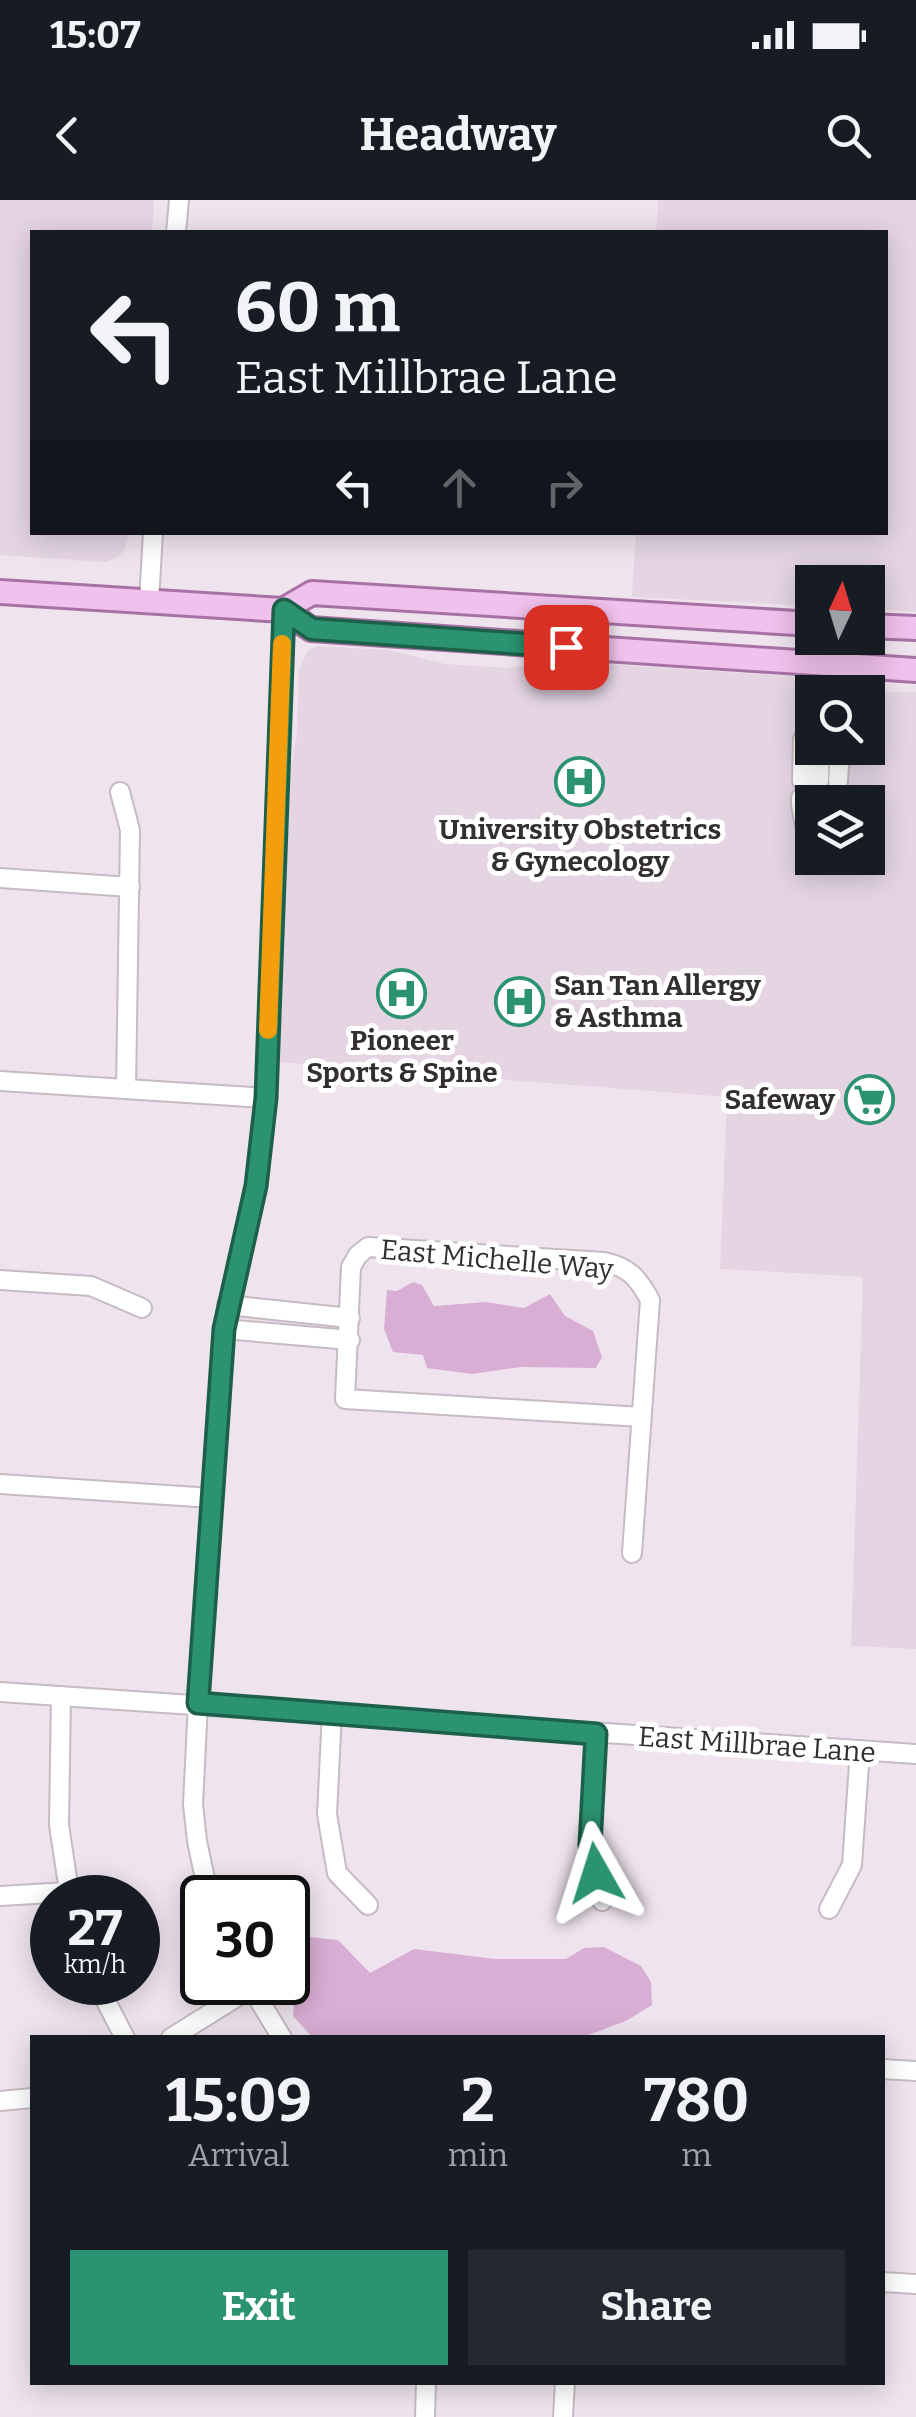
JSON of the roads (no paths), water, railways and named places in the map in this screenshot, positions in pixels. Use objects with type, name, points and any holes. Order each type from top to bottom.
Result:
[{"type":"main road","points":[[0,592],[284,610],[312,629],[916,670]]},
{"type":"main road","points":[[284,610],[312,593],[795,623]]},
{"type":"main road","points":[[784,661],[786,622]]},
{"type":"main road","points":[[885,627],[916,628]]},
{"type":"street","points":[[176,230],[179,200]]},
{"type":"street","points":[[149,602],[154,535]]},
{"type":"street","points":[[205,1875],[193,1804],[198,1703],[224,1329],[256,1186],[266,1098],[284,610]]},
{"type":"street","points":[[120,792],[130,830],[126,1089]]},
{"type":"street","points":[[0,878],[130,887]]},
{"type":"street","points":[[0,1081],[266,1098]]},
{"type":"street","name":"East Michelle Way","points":[[350,1318],[351,1267],[368,1248],[621,1266],[637,1277],[650,1300],[642,1417]]},
{"type":"street","points":[[0,1280],[90,1286],[142,1308]]},
{"type":"street","points":[[227,1305],[350,1318],[345,1399],[642,1417],[632,1554]]},
{"type":"street","points":[[224,1329],[350,1340]]},
{"type":"street","points":[[0,1484],[212,1498]]},
{"type":"street","name":"East Millbrae Lane","points":[[0,1692],[916,1754]]},
{"type":"street","points":[[61,1696],[58,1808],[66,1875]]},
{"type":"street","points":[[332,1714],[327,1814],[337,1874],[368,1905]]},
{"type":"street","points":[[596,1734],[590,1845],[602,1901]]},
{"type":"street","points":[[829,1909],[852,1865],[860,1750]]},
{"type":"street","points":[[0,1896],[30,1896]]},
{"type":"street","points":[[108,2005],[123,2035]]},
{"type":"street","points":[[174,2035],[219,2005]]},
{"type":"street","points":[[261,2005],[280,2035]]},
{"type":"street","points":[[885,2068],[916,2071]]},
{"type":"street","points":[[0,2100],[30,2098]]},
{"type":"street","points":[[885,2282],[916,2284]]},
{"type":"street","points":[[425,2417],[426,2385]]},
{"type":"street","points":[[563,2417],[565,2385]]},
{"type":"tunnel","points":[[811,781],[811,785]]},
{"type":"place","name":"University Obstetrics & Gynecology","points":[[580,781]]},
{"type":"place","name":"Pioneer Sports & Spine","points":[[402,993]]},
{"type":"place","name":"San Tan Allergy & Asthma","points":[[519,1001]]},
{"type":"place","name":"Safeway","points":[[870,1099]]}]
